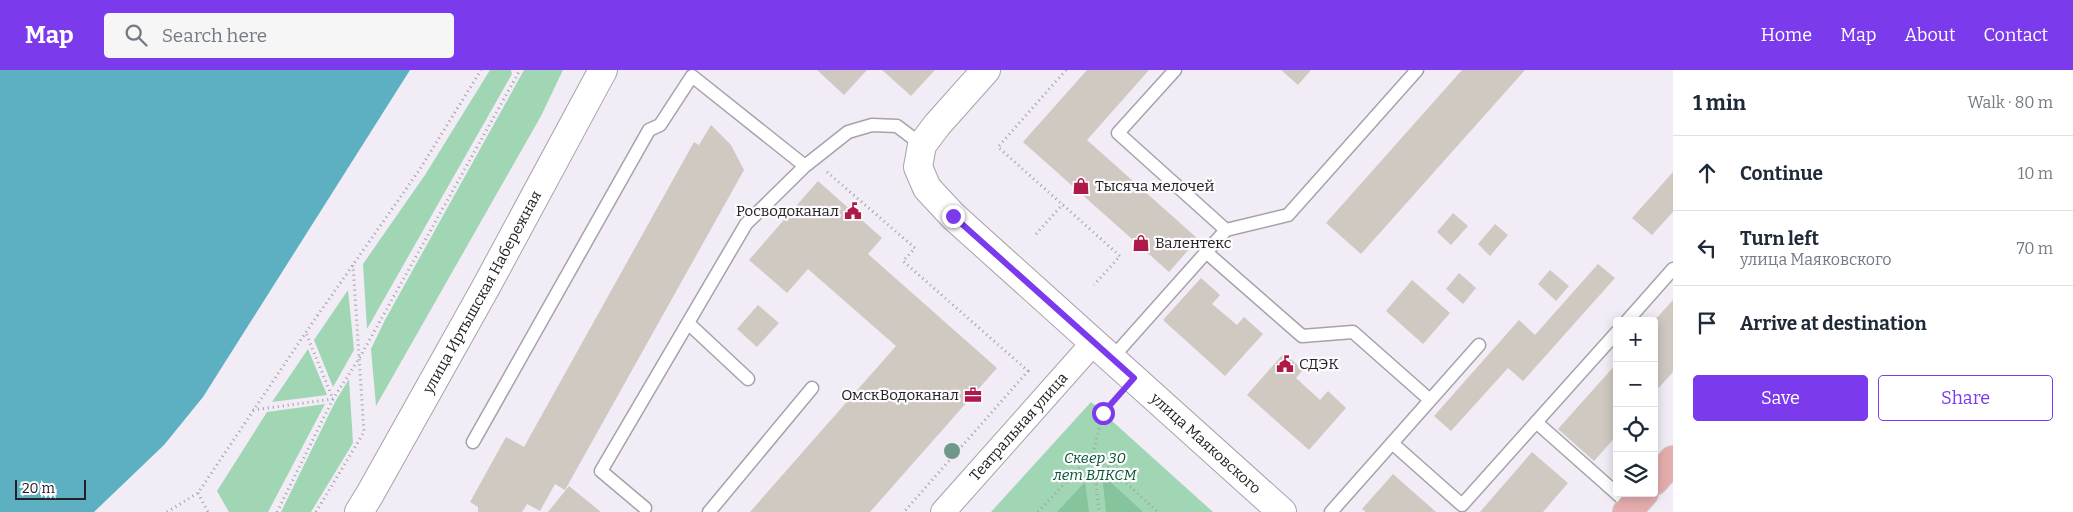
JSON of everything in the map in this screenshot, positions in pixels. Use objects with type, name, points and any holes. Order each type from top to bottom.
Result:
[{"type":"main road","name":"улица Иртышская Набережная","points":[[358,512],[370,494],[481,296],[603,70]]},
{"type":"main road","points":[[920,156],[937,126],[986,70]]},
{"type":"main road","name":"улица Маяковского","points":[[920,156],[926,188],[953,216],[1282,512]]},
{"type":"main road","points":[[1658,477],[1673,460]]},
{"type":"street","name":"Театральная улица","points":[[943,512],[1103,350]]},
{"type":"lane","points":[[1174,70],[1118,134],[1226,230]]},
{"type":"lane","points":[[1103,350],[1206,252],[1226,230],[1288,215],[1417,70]]},
{"type":"lane","points":[[473,442],[649,130],[660,125],[692,76],[810,163]]},
{"type":"lane","points":[[645,508],[601,471],[746,224],[810,163],[848,132],[872,125],[896,126],[920,156]]},
{"type":"lane","points":[[1206,252],[1302,336],[1353,332],[1430,400]]},
{"type":"lane","points":[[1631,317],[1673,269]]},
{"type":"lane","points":[[688,323],[748,379]]},
{"type":"lane","points":[[1392,443],[1462,505],[1613,336]]},
{"type":"lane","points":[[1331,512],[1480,346]]},
{"type":"lane","points":[[710,512],[812,388]]},
{"type":"lane","points":[[1536,422],[1634,504]]},
{"type":"path","points":[[167,512],[198,493],[306,332],[420,169],[481,70]]},
{"type":"path","points":[[277,512],[333,399],[360,357],[520,70]]},
{"type":"path","points":[[1066,70],[998,147],[1120,256],[1094,285]]},
{"type":"path","points":[[810,163],[915,248],[903,261],[1028,371],[904,512]]},
{"type":"path","points":[[1036,234],[1063,204]]},
{"type":"path","points":[[316,512],[364,432],[353,264]]},
{"type":"path","points":[[306,332],[333,399]]},
{"type":"path","points":[[1099,512],[1093,453],[1103,413],[1134,378]]},
{"type":"path","points":[[253,410],[333,399]]},
{"type":"path","points":[[1038,512],[1093,453]]},
{"type":"path","points":[[1093,453],[1158,512]]},
{"type":"path","points":[[198,493],[208,512]]},
{"type":"green space","points":[[490,70],[511,70],[512,74],[367,329],[363,264],[425,175]]},
{"type":"green space","points":[[524,70],[563,70],[541,116],[376,406],[371,349],[385,320]]},
{"type":"green space","points":[[348,290],[354,350],[333,387],[314,340]]},
{"type":"green space","points":[[308,349],[327,395],[272,402]]},
{"type":"green space","points":[[349,379],[353,443],[311,512],[281,512],[335,402]]},
{"type":"green space","name":"Сквер 30 лет ВЛКСМ","points":[[1091,402],[1213,512],[991,512]]},
{"type":"green space","points":[[325,404],[268,512],[229,512],[217,491],[267,412]]},
{"type":"green space","points":[[1102,474],[1143,512],[1106,512]]},
{"type":"green space","points":[[1085,482],[1089,512],[1057,512]]},
{"type":"water","points":[[0,70],[410,70],[203,397],[164,445],[94,512],[0,512]]},
{"type":"building","points":[[817,70],[867,70],[844,95]]},
{"type":"building","points":[[882,70],[935,70],[911,96]]},
{"type":"building","points":[[1087,70],[1149,70],[1087,140],[1198,239],[1169,272],[1023,142]]},
{"type":"building","points":[[1281,70],[1311,70],[1298,85]]},
{"type":"building","points":[[1462,70],[1525,70],[1361,254],[1326,223]]},
{"type":"building","points":[[711,125],[731,145],[744,170],[565,490],[555,484],[540,511],[527,504],[522,512],[478,512],[478,507],[470,502],[506,437],[524,447],[694,142],[699,145]]},
{"type":"building","points":[[1673,172],[1673,212],[1652,235],[1632,218]]},
{"type":"building","points":[[818,181],[882,238],[868,254],[997,368],[870,512],[750,512],[896,346],[808,269],[787,293],[749,260]]},
{"type":"building","points":[[1453,213],[1468,226],[1451,245],[1437,232]]},
{"type":"building","points":[[1495,224],[1508,235],[1490,256],[1478,244]]},
{"type":"building","points":[[1598,264],[1615,278],[1523,381],[1508,368],[1451,431],[1434,416],[1519,320],[1535,335]]},
{"type":"building","points":[[1550,270],[1569,286],[1556,301],[1538,284]]},
{"type":"building","points":[[1459,273],[1476,288],[1463,304],[1446,289]]},
{"type":"building","points":[[1201,278],[1220,295],[1212,304],[1237,325],[1244,317],[1263,334],[1225,376],[1163,320]]},
{"type":"building","points":[[1412,280],[1450,313],[1423,344],[1386,311]]},
{"type":"building","points":[[1673,300],[1673,372],[1658,389],[1658,317]]},
{"type":"building","points":[[758,305],[779,323],[757,347],[737,329]]},
{"type":"building","points":[[1284,353],[1303,370],[1296,378],[1320,400],[1328,391],[1346,408],[1309,450],[1247,395]]},
{"type":"building","points":[[1613,367],[1613,440],[1594,461],[1558,429]]},
{"type":"building","points":[[1532,452],[1568,483],[1543,512],[1480,512]]},
{"type":"building","points":[[1393,474],[1436,512],[1366,512],[1362,509]]},
{"type":"building","points":[[569,486],[601,512],[548,512]]},
{"type":"place","name":"Тысяча мелочей","points":[[1081,186]]},
{"type":"place","name":"Росводоканал","points":[[853,211]]},
{"type":"place","name":"Валентекс","points":[[1141,243]]},
{"type":"place","name":"СДЭК","points":[[1285,364]]},
{"type":"place","name":"ОмскВодоканал","points":[[973,395]]},
{"type":"route","points":[[953,216],[1134,378],[1103,413]]}]
